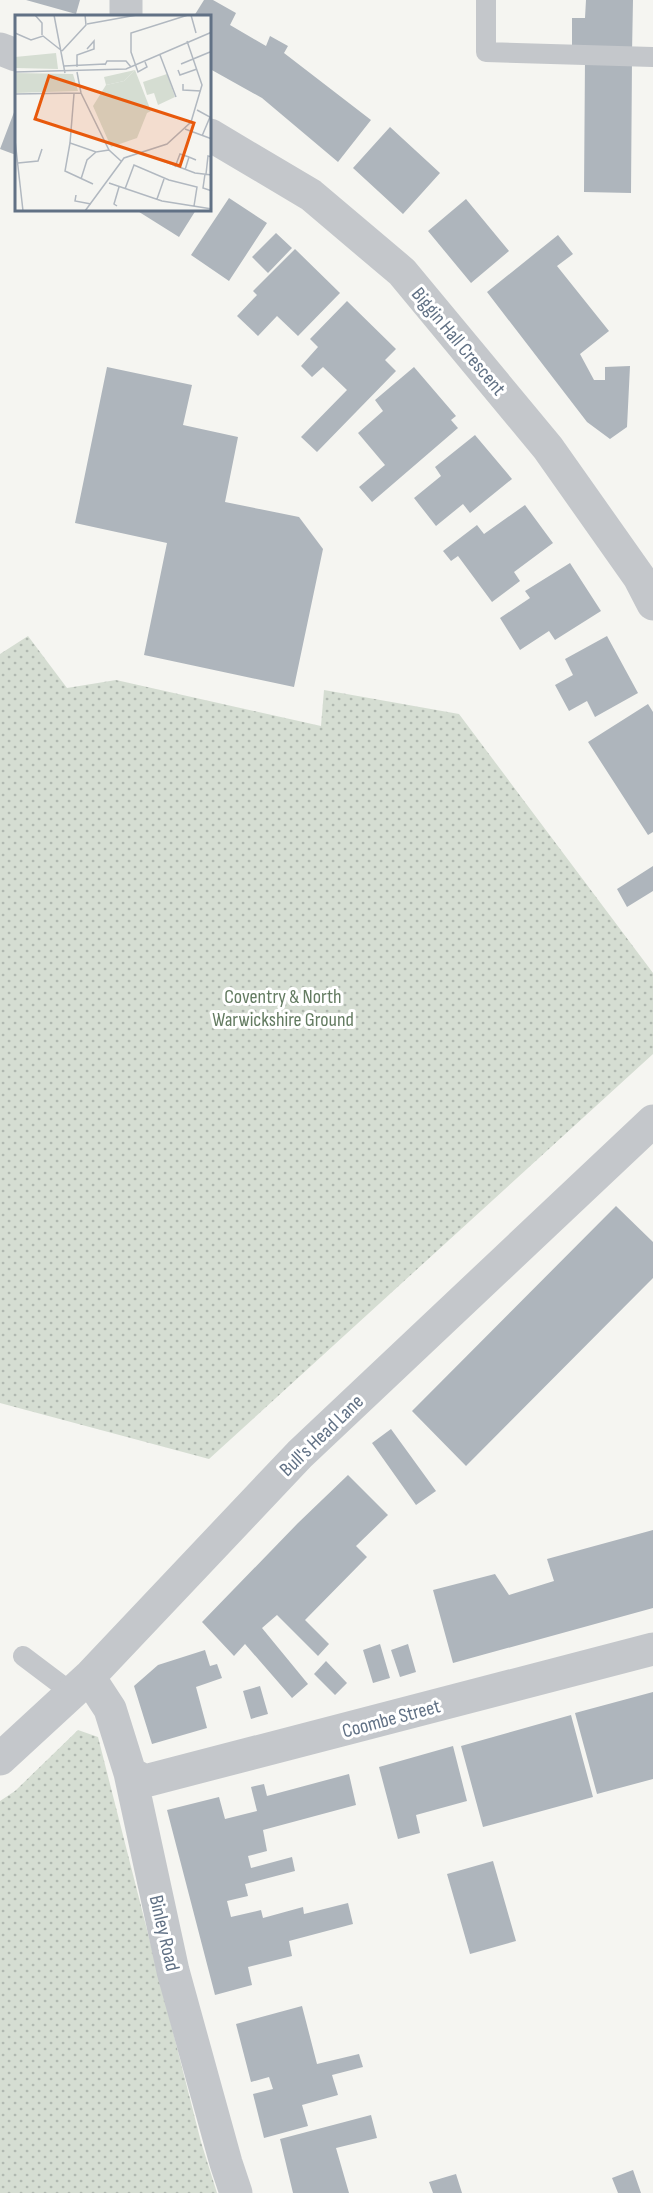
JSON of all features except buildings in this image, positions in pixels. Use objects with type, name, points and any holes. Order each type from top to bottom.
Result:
[{"type":"street","points":[[0,49],[15,55]]},
{"type":"street","name":"Biggin Hall Crescent","points":[[212,136],[311,195],[402,272],[548,448],[648,578]]},
{"type":"street","name":"Bull's Head Lane","points":[[0,1759],[81,1685],[300,1454],[653,1121]]},
{"type":"street","name":"Coombe Street","points":[[130,1773],[146,1781],[653,1649]]},
{"type":"street","name":"Binley Road","points":[[81,1685],[110,1709],[130,1773],[173,1971],[236,2193]]},
{"type":"lane","points":[[486,0],[486,52],[653,57]]},
{"type":"lane","points":[[23,1656],[81,1685]]},
{"type":"green space","name":"Coventry & North Warwickshire Ground","points":[[28,636],[67,688],[116,680],[321,726],[324,690],[459,714],[653,973],[653,1054],[209,1459],[0,1403],[0,654]]},
{"type":"green space","points":[[78,1730],[98,1737],[201,2142],[217,2193],[0,2193],[0,1801],[15,1791]]}]
